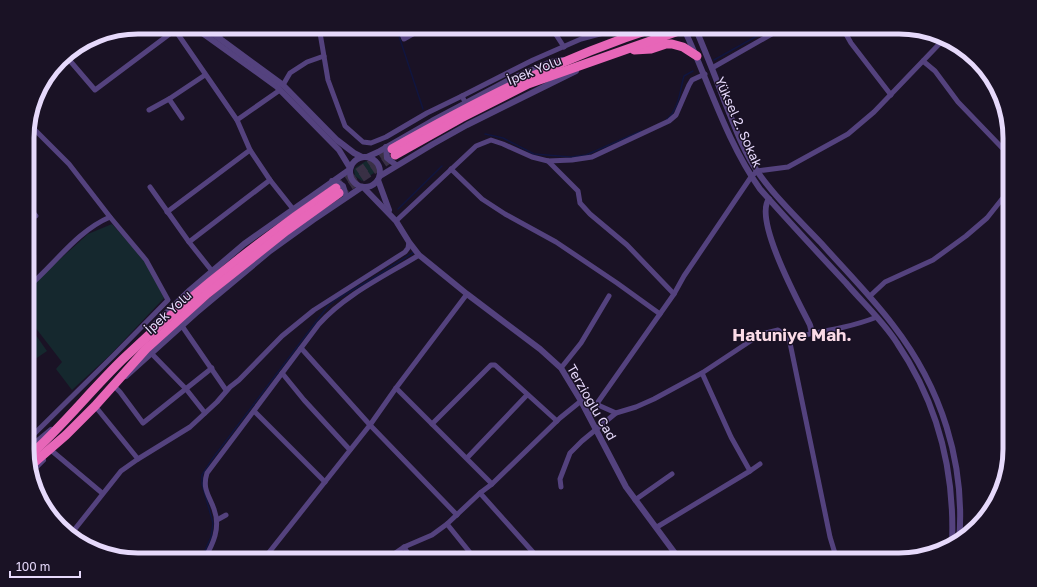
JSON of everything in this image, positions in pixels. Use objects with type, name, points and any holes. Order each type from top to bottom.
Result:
[{"type":"highway","name":"İpek Yolu","points":[[391,151],[453,115],[519,81],[572,59],[620,34]]},
{"type":"highway","name":"İpek Yolu","points":[[391,151],[528,84],[669,34]]},
{"type":"highway","points":[[622,50],[651,49],[666,44],[672,44],[683,47],[697,56]]},
{"type":"highway","name":"İpek Yolu","points":[[34,451],[124,359],[217,276],[297,214],[338,190]]},
{"type":"highway","name":"İpek Yolu","points":[[35,462],[66,435],[95,406],[114,386],[130,365],[146,349],[207,294],[338,190]]},
{"type":"street","points":[[69,60],[94,90],[166,34]]},
{"type":"street","points":[[178,34],[237,120],[250,150],[270,180],[293,209]]},
{"type":"street","points":[[204,34],[281,88],[339,150],[349,169],[351,179],[357,186],[363,188]]},
{"type":"street","points":[[214,34],[281,88],[337,140],[354,153],[376,162],[379,166],[379,178]]},
{"type":"street","points":[[320,34],[328,80],[345,126],[363,142],[371,143],[386,137],[427,113],[552,62],[572,59]]},
{"type":"street","points":[[402,34],[404,39],[413,34]]},
{"type":"street","points":[[556,34],[564,47]]},
{"type":"street","points":[[212,368],[143,424],[114,386],[241,274],[270,252],[338,190],[354,160],[391,151],[464,99],[533,60],[581,39],[607,34]]},
{"type":"street","name":"Yüksel 2. Sokak","points":[[688,34],[737,152],[751,177],[768,199],[877,317],[908,359],[928,398],[938,424],[946,459],[952,500],[952,538]]},
{"type":"street","name":"Yüksel 2. Sokak","points":[[698,34],[744,149],[757,171],[774,193],[870,296],[915,356],[926,375],[943,415],[955,457],[960,507],[959,534]]},
{"type":"street","points":[[712,68],[772,34]]},
{"type":"street","points":[[846,34],[851,43],[891,95]]},
{"type":"street","points":[[588,415],[598,405],[598,402],[674,294],[692,264],[751,177],[757,171],[788,167],[848,134],[874,112],[940,43]]},
{"type":"street","points":[[237,120],[281,88],[290,73],[307,62],[324,56]]},
{"type":"street","points":[[124,359],[146,332],[171,307],[244,244],[293,209],[338,190],[372,186],[379,178],[396,165],[467,125],[598,59]]},
{"type":"street","points":[[923,61],[935,71],[958,102],[1003,149]]},
{"type":"street","points":[[396,221],[476,146],[491,140],[532,157],[548,161],[592,157],[670,122],[676,115],[692,80],[705,74]]},
{"type":"street","points":[[149,110],[169,99],[205,75]]},
{"type":"street","points":[[169,99],[182,118]]},
{"type":"street","points":[[34,438],[168,300],[146,260],[69,164],[35,130]]},
{"type":"street","points":[[167,212],[250,150]]},
{"type":"street","points":[[391,151],[387,158],[396,165]]},
{"type":"street","points":[[548,161],[578,191],[580,203],[590,214],[627,245],[674,294]]},
{"type":"street","points":[[451,169],[482,199],[504,214],[556,242],[660,314]]},
{"type":"street","name":"Terzioğlu Cad","points":[[379,178],[390,213]]},
{"type":"street","points":[[189,242],[270,180]]},
{"type":"street","points":[[150,187],[189,242],[212,271]]},
{"type":"street","name":"Terzioğlu Cad","points":[[363,188],[390,213],[419,255],[467,294],[540,349],[561,368],[581,401],[626,487],[657,527],[673,553]]},
{"type":"street","points":[[768,199],[765,206],[772,245],[810,325],[812,333]]},
{"type":"street","points":[[870,296],[885,282],[934,260],[987,218],[1003,199]]},
{"type":"street","points":[[34,281],[87,230],[100,221],[110,217]]},
{"type":"street","points":[[74,531],[121,471],[138,458],[190,427],[218,402],[226,390],[292,327],[330,299],[405,252],[408,248],[409,242]]},
{"type":"street","points":[[208,553],[214,543],[217,520],[207,494],[205,482],[208,473],[319,324],[330,312],[343,302],[419,255]]},
{"type":"street","points":[[269,553],[370,425],[467,294]]},
{"type":"street","points":[[561,368],[581,343],[609,296]]},
{"type":"street","points":[[789,338],[812,333],[828,332],[877,317]]},
{"type":"street","points":[[182,326],[226,390]]},
{"type":"street","points":[[560,487],[560,479],[570,454],[616,413],[642,404],[702,373],[761,334],[778,330],[789,338],[828,530],[835,553]]},
{"type":"street","points":[[301,348],[370,425],[457,515]]},
{"type":"street","points":[[151,353],[186,389],[205,413]]},
{"type":"street","points":[[432,424],[491,364],[495,365],[557,421]]},
{"type":"street","points":[[282,373],[304,400],[350,450]]},
{"type":"street","points":[[702,373],[731,437],[750,471]]},
{"type":"street","points":[[396,388],[492,484]]},
{"type":"street","points":[[467,458],[527,395]]},
{"type":"street","points":[[395,553],[404,547],[432,535],[447,524],[480,493],[492,484],[557,421],[581,401]]},
{"type":"street","points":[[598,405],[616,413]]},
{"type":"street","points":[[95,406],[138,458]]},
{"type":"street","points":[[254,411],[325,482]]},
{"type":"street","points":[[34,439],[72,412]]},
{"type":"street","points":[[36,467],[52,452],[66,435]]},
{"type":"street","points":[[52,452],[102,493]]},
{"type":"street","points":[[657,527],[760,464]]},
{"type":"street","points":[[635,500],[672,474]]},
{"type":"street","points":[[480,493],[534,553]]},
{"type":"street","points":[[217,520],[226,515]]},
{"type":"street","points":[[447,524],[470,553]]},
{"type":"street","points":[[404,547],[408,553]]},
{"type":"shaded area","points":[[366,161],[370,163],[374,169],[374,173],[362,181],[355,176],[354,170]]},
{"type":"shaded area","points":[[112,224],[146,262],[164,298],[110,355],[72,390],[56,369],[62,362],[34,326],[34,283],[88,234]]},
{"type":"shaded area","points":[[34,333],[47,351],[34,360]]},
{"type":"waterway","points":[[398,34],[423,109]]},
{"type":"waterway","points":[[714,60],[760,34]]},
{"type":"waterway","points":[[666,120],[674,111],[684,76],[693,71]]},
{"type":"waterway","points":[[485,134],[503,138],[534,154],[571,157],[586,155],[641,131]]},
{"type":"waterway","points":[[398,209],[442,166]]},
{"type":"waterway","points":[[204,553],[211,537],[213,523],[202,484],[202,475],[213,458],[328,306],[414,252]]},
{"type":"tunnel","points":[[336,188],[392,149]]},
{"type":"tunnel","points":[[339,193],[395,155]]},
{"type":"district","name":"Hatuniye Mah.","points":[[792,334]]}]
